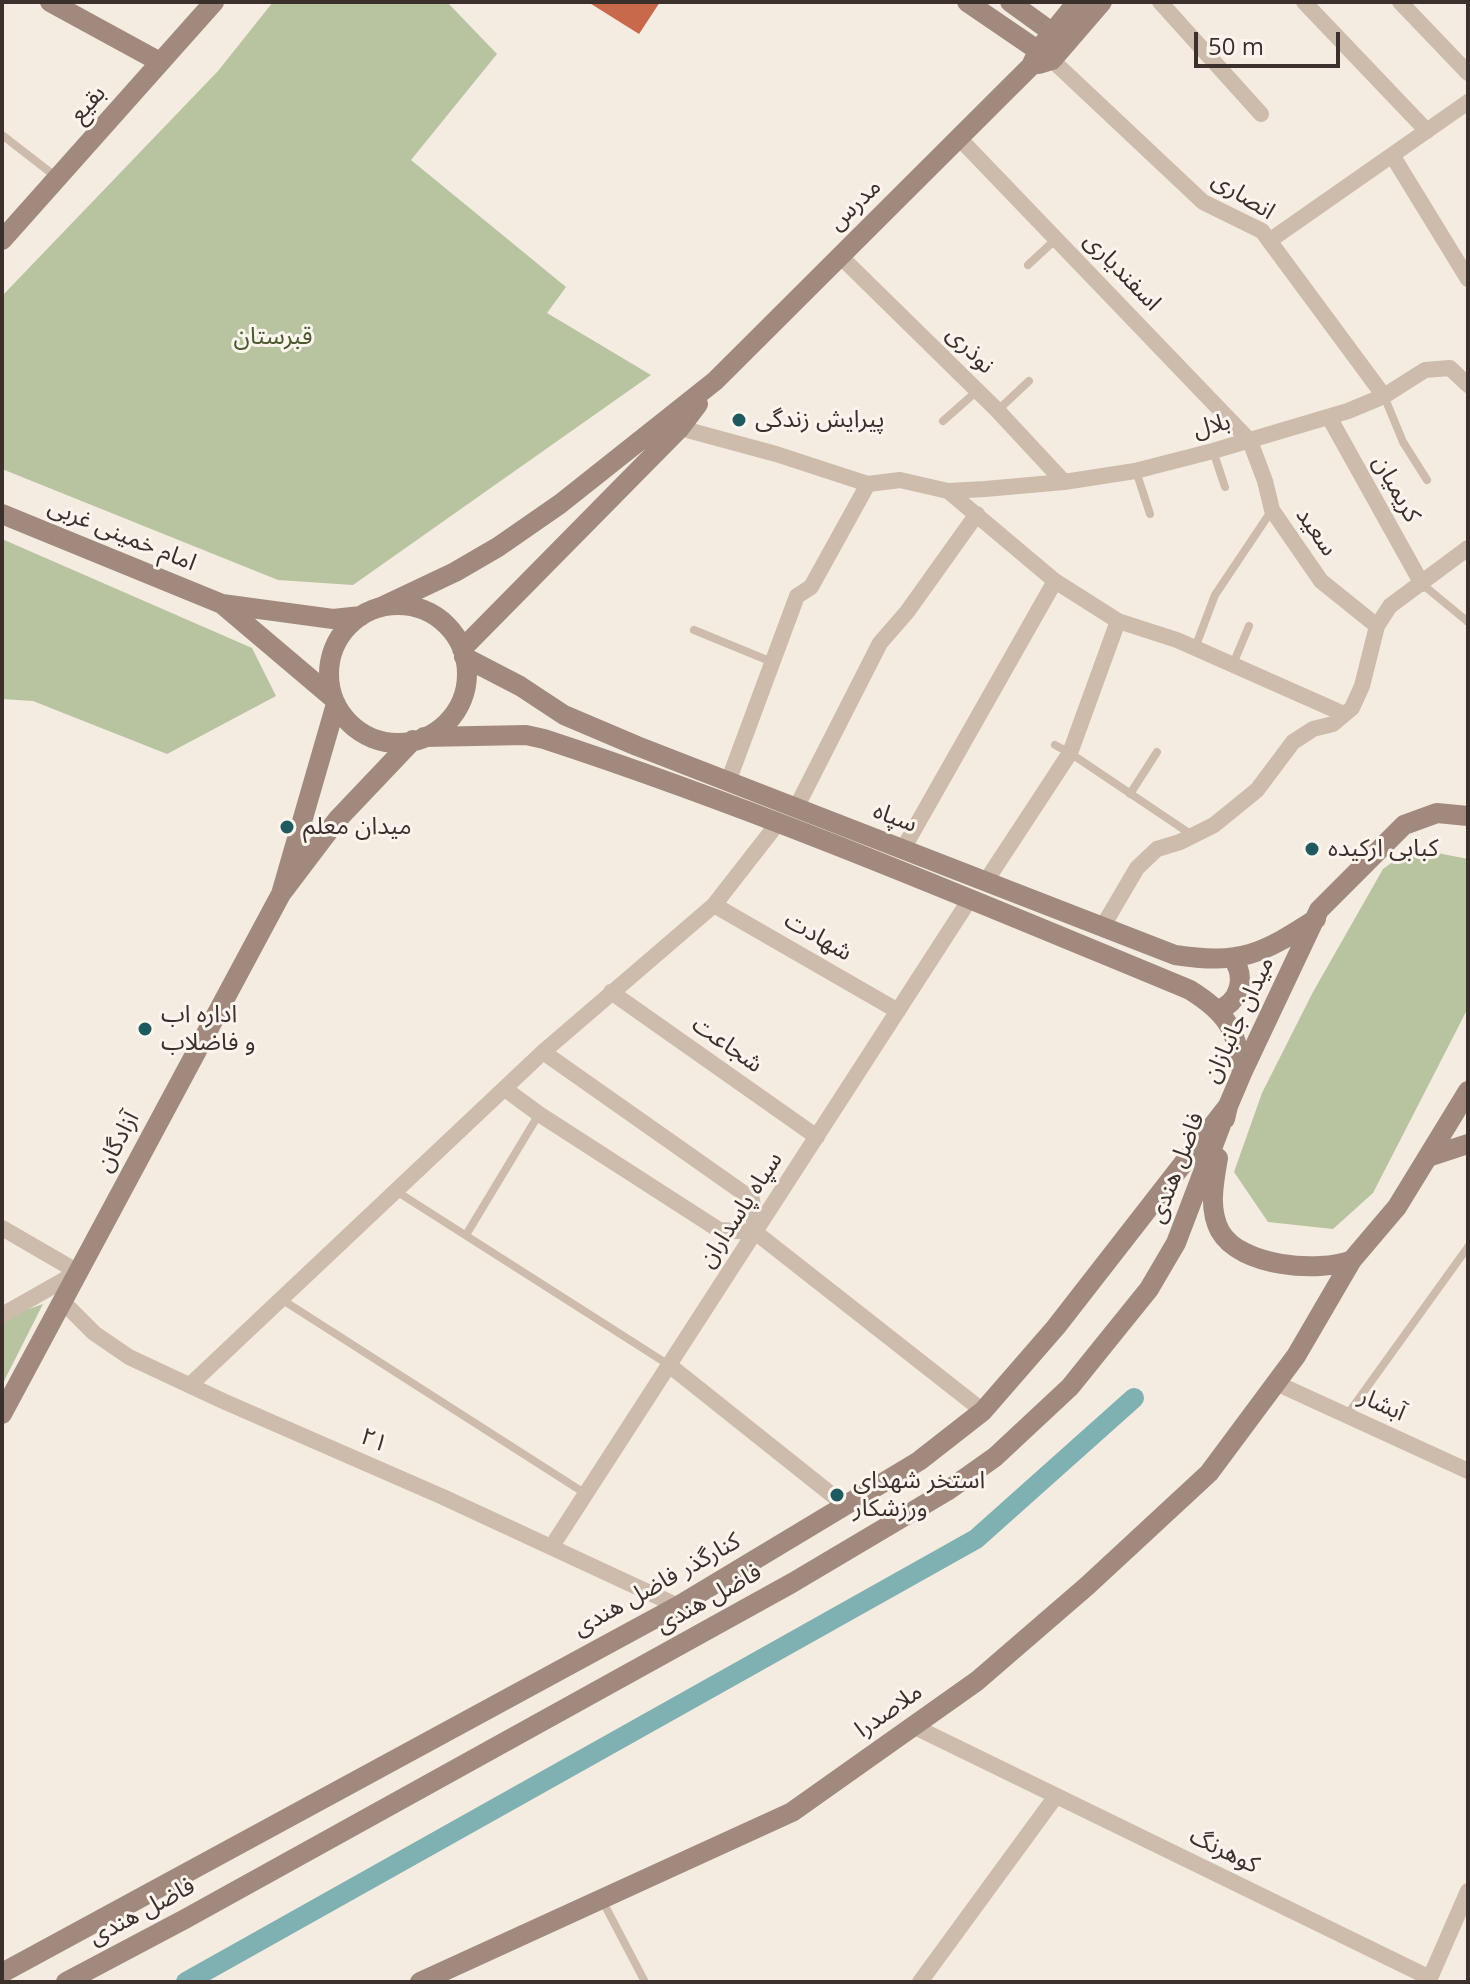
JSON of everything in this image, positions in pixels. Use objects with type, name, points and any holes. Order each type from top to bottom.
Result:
[{"type":"main road","points":[[50,2],[160,62]]},
{"type":"main road","name":"بقیع","points":[[5,234],[214,2]]},
{"type":"main road","points":[[967,2],[1041,58]]},
{"type":"main road","points":[[1010,2],[1061,37]]},
{"type":"main road","points":[[1061,37],[1077,2]]},
{"type":"main road","points":[[1061,37],[1102,2]]},
{"type":"main road","name":"مدرس","points":[[381,607],[455,572],[498,547],[560,504],[715,381],[1061,37]]},
{"type":"main road","name":"مدرس","points":[[463,653],[680,428],[715,381]]},
{"type":"main road","name":"امام خمینی غربی","points":[[2,514],[222,604],[333,619],[361,616]]},
{"type":"main road","name":"امام خمینی غربی","points":[[222,604],[335,701]]},
{"type":"main road","points":[[403,605],[425,610],[444,622],[455,634],[463,653],[466,685],[461,702],[451,718],[438,730],[418,739],[385,741],[368,736],[353,726],[335,701],[329,674],[333,649],[344,630],[361,616],[381,607],[403,605]]},
{"type":"main road","name":"سپاه","points":[[463,653],[564,715],[728,782],[1175,955],[1205,960],[1233,959],[1272,948],[1316,919]]},
{"type":"main road","points":[[281,894],[335,701]]},
{"type":"main road","name":"سپاه","points":[[418,739],[526,735],[664,779],[970,899],[1190,990],[1218,1010],[1236,1035],[1242,1073]]},
{"type":"main road","points":[[281,894],[337,820],[418,739]]},
{"type":"main road","name":"میدان جانبازان","points":[[1352,1260],[1317,1266],[1277,1263],[1245,1254],[1220,1232],[1211,1195],[1228,1106],[1319,910],[1404,825],[1437,813],[1468,816]]},
{"type":"main road","name":"آزادگان","points":[[2,1414],[281,894]]},
{"type":"main road","points":[[1218,1010],[1230,1004],[1238,992],[1240,974],[1233,959]]},
{"type":"main road","points":[[1352,1260],[1397,1207],[1468,1091]]},
{"type":"main road","name":"کنارگذر فاضل هندی","points":[[2,1973],[678,1606],[919,1461],[983,1411],[1056,1327],[1228,1106]]},
{"type":"main road","name":"فاضل هندی","points":[[66,1982],[804,1576],[890,1527],[995,1457],[1070,1387],[1149,1289],[1176,1243],[1228,1106]]},
{"type":"main road","points":[[1428,1157],[1468,1144]]},
{"type":"main road","name":"ملاصدرا","points":[[420,1982],[792,1812],[988,1671],[1087,1586],[1209,1473],[1296,1356],[1352,1260]]},
{"type":"street","points":[[1160,2],[1261,114]]},
{"type":"street","points":[[1304,2],[1427,131]]},
{"type":"street","points":[[1400,2],[1468,73]]},
{"type":"street","name":"انصاری","points":[[1041,58],[1203,202],[1262,231],[1384,396]]},
{"type":"street","points":[[1269,241],[1468,102]]},
{"type":"street","name":"اسفندیاری","points":[[958,137],[1250,441]]},
{"type":"street","points":[[1392,155],[1468,279]]},
{"type":"street","name":"نوذری","points":[[839,255],[997,410],[1064,482]]},
{"type":"street","name":"بلال","points":[[680,428],[776,454],[868,484],[900,480],[948,491],[1064,482],[1135,471],[1329,417],[1384,396],[1425,370],[1450,368],[1468,385]]},
{"type":"street","name":"کریمیان","points":[[1329,417],[1422,584]]},
{"type":"street","name":"سعید","points":[[1250,441],[1272,510],[1321,581],[1377,626]]},
{"type":"street","points":[[728,782],[797,596],[811,587],[868,484]]},
{"type":"street","name":"بلال","points":[[948,491],[1055,581],[1118,621],[1195,649],[1344,714]]},
{"type":"street","points":[[796,808],[880,643],[907,612],[977,514]]},
{"type":"street","points":[[1103,926],[1137,868],[1157,849],[1214,825],[1257,790],[1293,742],[1313,729],[1333,724],[1352,708],[1362,686],[1377,626],[1390,606],[1468,548]]},
{"type":"street","points":[[903,849],[1055,581]]},
{"type":"street","points":[[986,881],[1062,749],[1118,621]]},
{"type":"street","points":[[190,1385],[543,1052],[714,905],[778,823]]},
{"type":"street","name":"سپاه پاسداران","points":[[552,1546],[970,899]]},
{"type":"street","name":"شهادت","points":[[714,905],[898,1011]]},
{"type":"street","name":"شجاعت","points":[[611,992],[817,1137]]},
{"type":"street","points":[[543,1052],[752,1199],[755,1232]]},
{"type":"street","points":[[505,1089],[719,1230],[755,1232],[983,1411]]},
{"type":"street","points":[[2,1228],[78,1272]]},
{"type":"street","points":[[2,1315],[78,1272]]},
{"type":"street","name":"۲۱","points":[[62,1301],[94,1333],[129,1357],[552,1546],[678,1606]]},
{"type":"street","points":[[669,1365],[846,1506]]},
{"type":"street","name":"آبشار","points":[[1276,1383],[1468,1471]]},
{"type":"street","name":"کوهرنگ","points":[[913,1726],[1430,1978],[1468,1891]]},
{"type":"street","points":[[920,1982],[1056,1796]]},
{"type":"lane","points":[[2,135],[57,178]]},
{"type":"lane","points":[[1028,265],[1056,238]]},
{"type":"lane","points":[[997,410],[1029,381]]},
{"type":"lane","points":[[943,421],[977,391]]},
{"type":"lane","points":[[1384,396],[1403,442],[1427,480]]},
{"type":"lane","points":[[1213,451],[1225,487]]},
{"type":"lane","points":[[1135,471],[1150,514]]},
{"type":"lane","points":[[1195,649],[1215,595],[1272,510]]},
{"type":"lane","points":[[1422,584],[1468,622]]},
{"type":"lane","points":[[1233,665],[1249,626]]},
{"type":"lane","points":[[694,630],[772,663]]},
{"type":"lane","points":[[1062,749],[1193,836]]},
{"type":"lane","points":[[1130,794],[1157,752]]},
{"type":"lane","points":[[466,1235],[539,1114]]},
{"type":"lane","points":[[395,1190],[669,1365]]},
{"type":"lane","points":[[1346,1415],[1468,1247]]},
{"type":"lane","points":[[281,1299],[586,1494]]},
{"type":"lane","points":[[602,1899],[645,1982]]},
{"type":"green space","name":"قبرستان","points":[[273,2],[447,2],[497,54],[411,160],[566,287],[547,313],[651,375],[353,585],[278,580],[2,469],[2,296],[218,71]]},
{"type":"green space","points":[[2,539],[252,648],[276,696],[167,754],[33,701],[2,699]]},
{"type":"green space","points":[[1412,848],[1468,859],[1468,1008],[1373,1193],[1333,1229],[1268,1222],[1234,1172],[1262,1093],[1313,992],[1383,869]]},
{"type":"green space","points":[[43,1304],[2,1385],[2,1321]]},
{"type":"building","points":[[588,2],[660,2],[639,34]]},
{"type":"waterway","points":[[186,1982],[976,1539],[1134,1398]]},
{"type":"place","name":"پیرایش زندگی","points":[[739,420]]},
{"type":"place","name":"میدان معلم","points":[[287,827]]},
{"type":"place","name":"کبابی ارکیده","points":[[1312,849]]},
{"type":"place","name":"اداره اب و فاضلاب","points":[[145,1029]]},
{"type":"place","name":"استخر شهدای ورزشکار","points":[[837,1495]]}]
